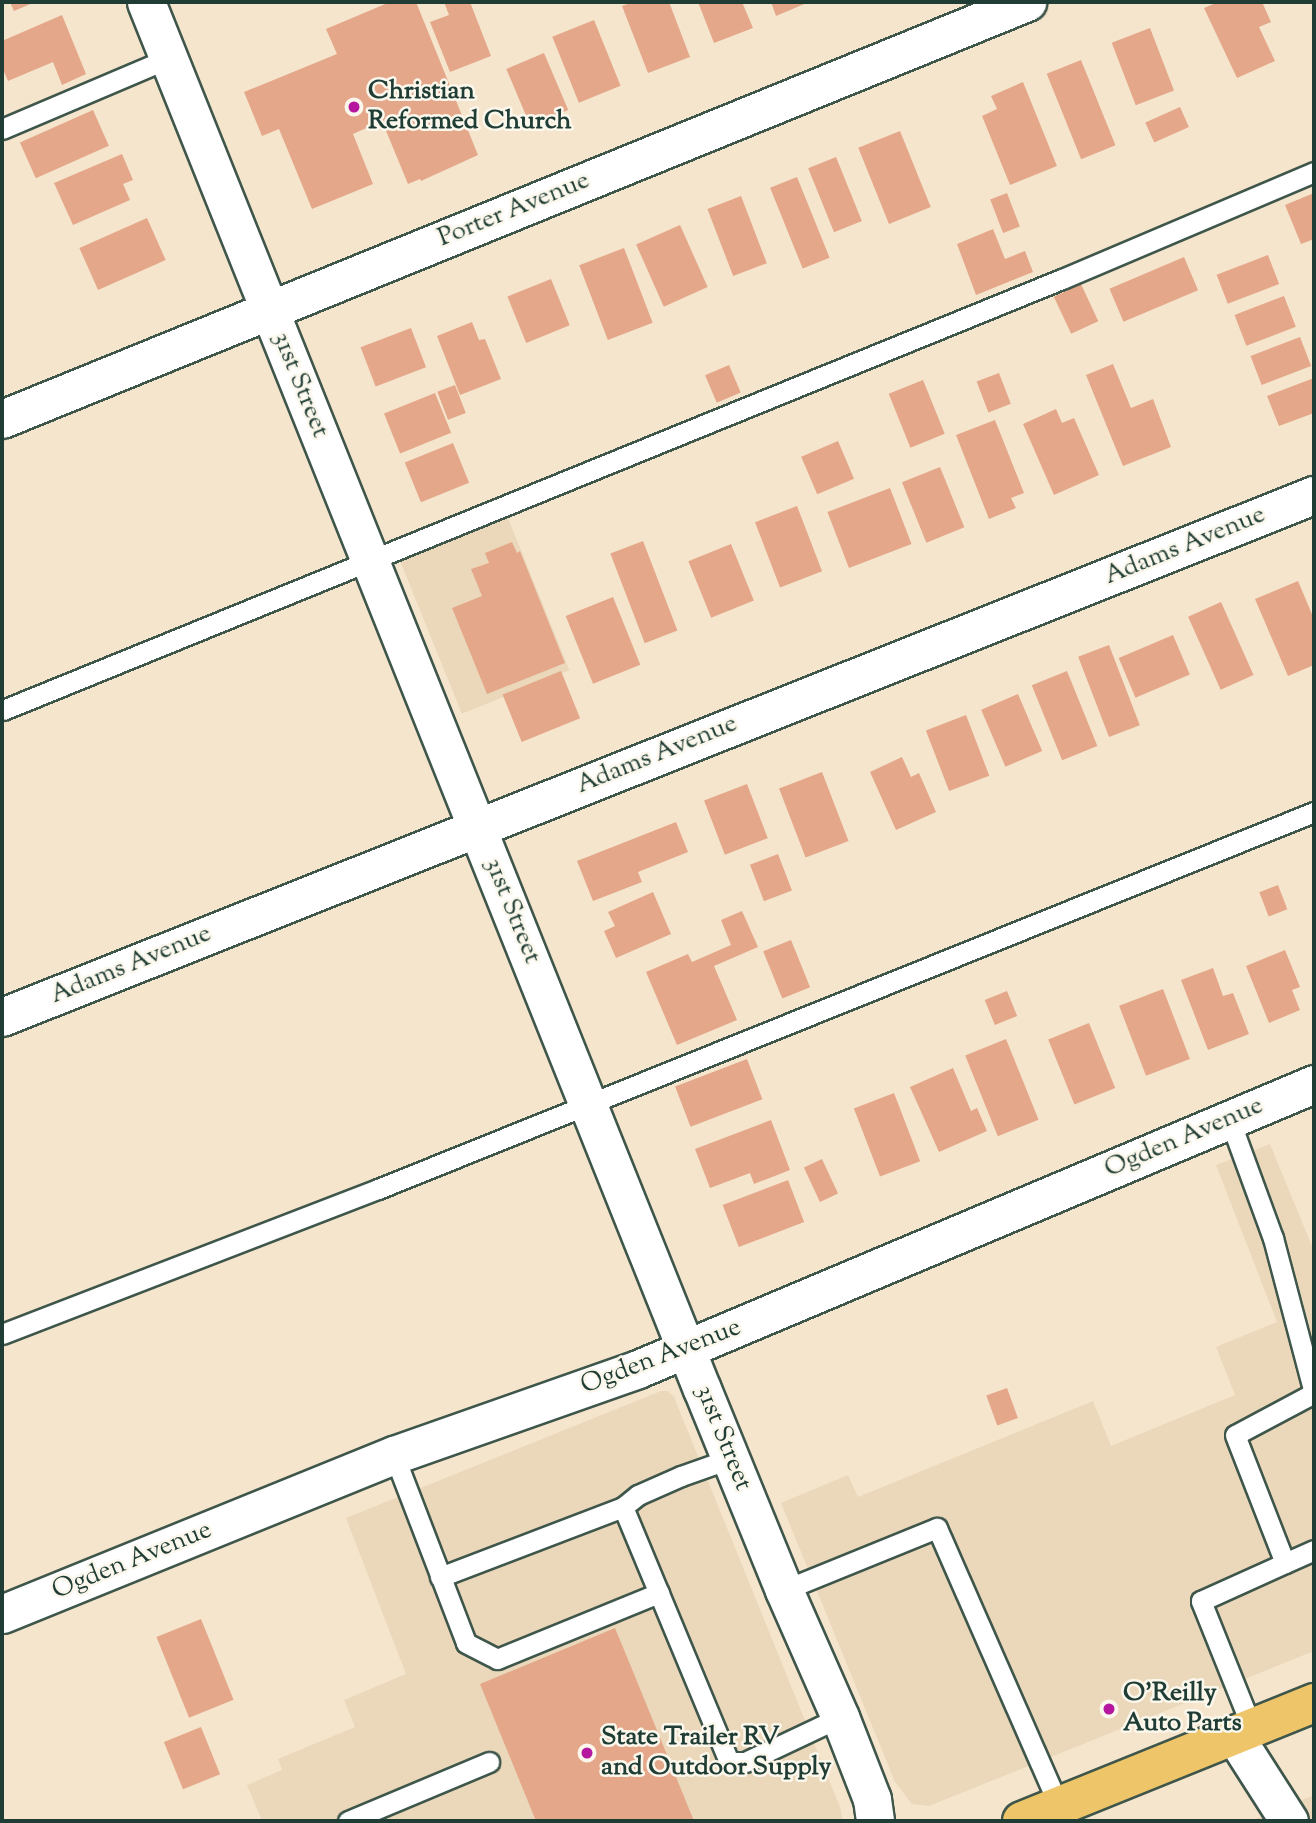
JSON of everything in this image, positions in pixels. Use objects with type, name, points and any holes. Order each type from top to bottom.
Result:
[{"type":"main road","points":[[1022,1821],[1314,1703]]},
{"type":"street","name":"31st Street","points":[[146,2],[784,1590],[840,1717],[872,1799],[875,1821]]},
{"type":"street","name":"Porter Avenue","points":[[2,419],[1027,2]]},
{"type":"street","name":"Adams Avenue","points":[[2,1017],[1314,495]]},
{"type":"street","name":"Ogden Avenue","points":[[2,1614],[394,1455],[638,1369],[1314,1084]]},
{"type":"street","points":[[1243,1732],[1289,1821]]},
{"type":"lane","points":[[2,129],[169,58]]},
{"type":"lane","points":[[3,710],[700,424],[1062,279],[1314,172]]},
{"type":"lane","points":[[2,1334],[148,1280],[1314,812]]},
{"type":"lane","points":[[1229,1118],[1273,1238],[1314,1393],[1235,1435],[1284,1563]]},
{"type":"lane","points":[[394,1455],[466,1643],[497,1659],[659,1593]]},
{"type":"lane","points":[[440,1577],[623,1507],[660,1486],[732,1458]]},
{"type":"lane","points":[[623,1507],[729,1762],[745,1762],[840,1717]]},
{"type":"lane","points":[[784,1590],[937,1528],[1059,1806]]},
{"type":"lane","points":[[1243,1732],[1201,1601],[1314,1550]]},
{"type":"lane","points":[[348,1821],[489,1762]]},
{"type":"shaded area","points":[[499,496],[569,670],[462,714],[391,539]]},
{"type":"shaded area","points":[[1270,1144],[1314,1251],[1314,1651],[929,1806],[912,1804],[895,1782],[781,1503],[848,1475],[858,1497],[1093,1401],[1111,1446],[1235,1395],[1216,1347],[1277,1322],[1216,1165]]},
{"type":"shaded area","points":[[661,1391],[668,1391],[674,1397],[840,1807],[843,1821],[262,1821],[247,1785],[282,1770],[278,1759],[355,1727],[344,1700],[406,1674],[346,1518]]},
{"type":"shaded area","points":[[1314,1795],[1314,1821],[1250,1821]]},
{"type":"building","points":[[10,2],[35,2],[14,11]]},
{"type":"building","name":"Christian Reformed Church","points":[[390,2],[416,2],[478,155],[421,181],[420,179],[408,184],[382,121],[353,134],[373,184],[312,209],[279,129],[262,136],[244,92],[337,54],[326,29]]},
{"type":"building","points":[[444,2],[470,2],[491,56],[450,72],[430,22],[449,15]]},
{"type":"building","points":[[633,2],[669,2],[690,57],[648,73],[622,6]]},
{"type":"building","points":[[698,2],[742,2],[753,28],[714,43]]},
{"type":"building","points":[[771,2],[809,2],[776,16]]},
{"type":"building","points":[[1218,2],[1262,2],[1271,22],[1259,27],[1275,61],[1237,78],[1204,8]]},
{"type":"building","points":[[62,15],[86,74],[62,85],[53,62],[8,81],[2,67],[2,41]]},
{"type":"building","points":[[594,20],[621,86],[579,103],[552,37]]},
{"type":"building","points":[[1150,28],[1174,91],[1136,105],[1112,43]]},
{"type":"building","points":[[544,53],[568,110],[530,126],[506,69]]},
{"type":"building","points":[[1081,60],[1115,145],[1081,159],[1047,74]]},
{"type":"building","points":[[1023,82],[1057,166],[1010,185],[982,116],[997,109],[991,96]]},
{"type":"building","points":[[1180,107],[1189,127],[1154,143],[1145,122]]},
{"type":"building","points":[[93,110],[109,146],[36,178],[20,143]]},
{"type":"building","points":[[900,131],[931,207],[889,224],[858,148]]},
{"type":"building","points":[[122,154],[133,180],[123,184],[130,200],[73,225],[54,183]]},
{"type":"building","points":[[836,157],[862,221],[834,232],[808,168]]},
{"type":"building","points":[[797,177],[830,258],[803,269],[770,188]]},
{"type":"building","points":[[1007,193],[1020,227],[1003,233],[990,199]]},
{"type":"building","points":[[1314,193],[1314,239],[1301,244],[1285,205]]},
{"type":"building","points":[[741,196],[767,263],[733,276],[707,209]]},
{"type":"building","points":[[147,218],[166,260],[98,290],[79,248]]},
{"type":"building","points":[[680,225],[708,287],[664,307],[636,245]]},
{"type":"building","points":[[993,229],[1005,259],[1025,251],[1033,272],[976,295],[957,244]]},
{"type":"building","points":[[624,248],[653,323],[608,340],[579,265]]},
{"type":"building","points":[[1268,255],[1279,284],[1228,304],[1217,275]]},
{"type":"building","points":[[1184,257],[1198,290],[1124,322],[1109,289]]},
{"type":"building","points":[[551,279],[570,325],[526,343],[507,297]]},
{"type":"building","points":[[1081,284],[1098,321],[1071,334],[1054,297]]},
{"type":"building","points":[[1284,296],[1296,327],[1246,346],[1235,315]]},
{"type":"building","points":[[472,322],[479,340],[485,339],[501,379],[460,395],[437,336]]},
{"type":"building","points":[[411,328],[426,367],[376,387],[361,347]]},
{"type":"building","points":[[1300,337],[1311,366],[1262,385],[1251,356]]},
{"type":"building","points":[[1113,364],[1131,408],[1153,399],[1171,447],[1123,466],[1086,375]]},
{"type":"building","points":[[729,365],[741,393],[717,403],[705,375]]},
{"type":"building","points":[[999,373],[1011,404],[988,412],[977,382]]},
{"type":"building","points":[[1314,378],[1314,413],[1279,426],[1267,396]]},
{"type":"building","points":[[923,380],[945,434],[910,448],[889,394]]},
{"type":"building","points":[[455,385],[466,413],[448,420],[437,392]]},
{"type":"building","points":[[435,393],[451,433],[400,453],[384,414]]},
{"type":"building","points":[[1056,409],[1062,423],[1074,418],[1099,475],[1054,495],[1023,424]]},
{"type":"building","points":[[995,420],[1024,493],[1011,498],[1016,508],[989,519],[956,435]]},
{"type":"building","points":[[838,441],[854,479],[817,494],[801,457]]},
{"type":"building","points":[[453,443],[469,483],[421,502],[405,462]]},
{"type":"building","points":[[940,467],[964,527],[926,543],[902,482]]},
{"type":"building","points":[[890,488],[912,544],[849,568],[827,512]]},
{"type":"building","points":[[797,506],[822,571],[780,587],[755,522]]},
{"type":"building","points":[[643,541],[677,631],[645,643],[610,554]]},
{"type":"building","points":[[512,542],[517,553],[520,551],[565,663],[487,694],[452,608],[482,596],[471,569],[489,563],[485,553]]},
{"type":"building","points":[[731,544],[754,601],[711,618],[688,561]]},
{"type":"building","points":[[1298,581],[1314,619],[1314,665],[1288,676],[1255,599]]},
{"type":"building","points":[[613,597],[640,665],[593,684],[566,616]]},
{"type":"building","points":[[1221,602],[1254,675],[1221,690],[1188,617]]},
{"type":"building","points":[[1173,635],[1190,675],[1135,698],[1119,658]]},
{"type":"building","points":[[1109,645],[1140,725],[1109,737],[1078,657]]},
{"type":"building","points":[[561,671],[580,718],[522,742],[503,695]]},
{"type":"building","points":[[1067,671],[1097,746],[1062,760],[1032,685]]},
{"type":"building","points":[[1018,694],[1042,751],[1005,767],[981,710]]},
{"type":"building","points":[[966,715],[989,776],[949,791],[926,730]]},
{"type":"building","points":[[902,757],[911,777],[919,773],[936,812],[896,830],[870,772]]},
{"type":"building","points":[[822,772],[849,841],[806,858],[779,788]]},
{"type":"building","points":[[747,784],[768,838],[725,855],[704,800]]},
{"type":"building","points":[[676,822],[688,852],[638,872],[642,882],[593,901],[577,861]]},
{"type":"building","points":[[778,854],[792,890],[764,901],[750,865]]},
{"type":"building","points":[[1278,885],[1287,909],[1269,916],[1259,892]]},
{"type":"building","points":[[653,892],[671,934],[616,958],[604,931],[615,926],[608,912]]},
{"type":"building","points":[[742,911],[758,947],[714,966],[737,1020],[677,1045],[646,972],[688,954],[692,962],[731,945],[721,920]]},
{"type":"building","points":[[791,940],[810,987],[782,999],[763,951]]},
{"type":"building","points":[[1285,950],[1300,987],[1292,990],[1300,1010],[1269,1023],[1246,966]]},
{"type":"building","points":[[1213,968],[1223,996],[1233,993],[1249,1034],[1208,1050],[1181,980]]},
{"type":"building","points":[[1163,989],[1190,1059],[1146,1076],[1119,1006]]},
{"type":"building","points":[[1007,991],[1017,1016],[995,1025],[985,1000]]},
{"type":"building","points":[[1089,1023],[1115,1088],[1074,1104],[1048,1039]]},
{"type":"building","points":[[1006,1039],[1039,1120],[998,1136],[965,1055]]},
{"type":"building","points":[[747,1059],[762,1099],[691,1127],[675,1087]]},
{"type":"building","points":[[953,1068],[971,1111],[977,1108],[987,1131],[939,1152],[910,1087]]},
{"type":"building","points":[[894,1093],[920,1161],[880,1177],[854,1108]]},
{"type":"building","points":[[771,1120],[790,1170],[754,1184],[750,1173],[710,1188],[695,1149]]},
{"type":"building","points":[[822,1159],[838,1193],[820,1202],[804,1167]]},
{"type":"building","points":[[788,1180],[804,1222],[739,1247],[723,1205]]},
{"type":"building","points":[[1007,1388],[1018,1418],[997,1426],[986,1396]]},
{"type":"building","points":[[201,1619],[234,1700],[189,1718],[156,1637]]},
{"type":"building","name":"State Trailer RV and Outdoor Supply","points":[[615,1628],[694,1821],[536,1821],[480,1684]]},
{"type":"building","points":[[201,1727],[220,1774],[183,1789],[164,1742]]},
{"type":"place","name":"Christian Reformed Church","points":[[354,107]]},
{"type":"place","name":"O'Reilly Auto Parts","points":[[1109,1709]]},
{"type":"place","name":"State Trailer RV and Outdoor Supply","points":[[587,1753]]}]
